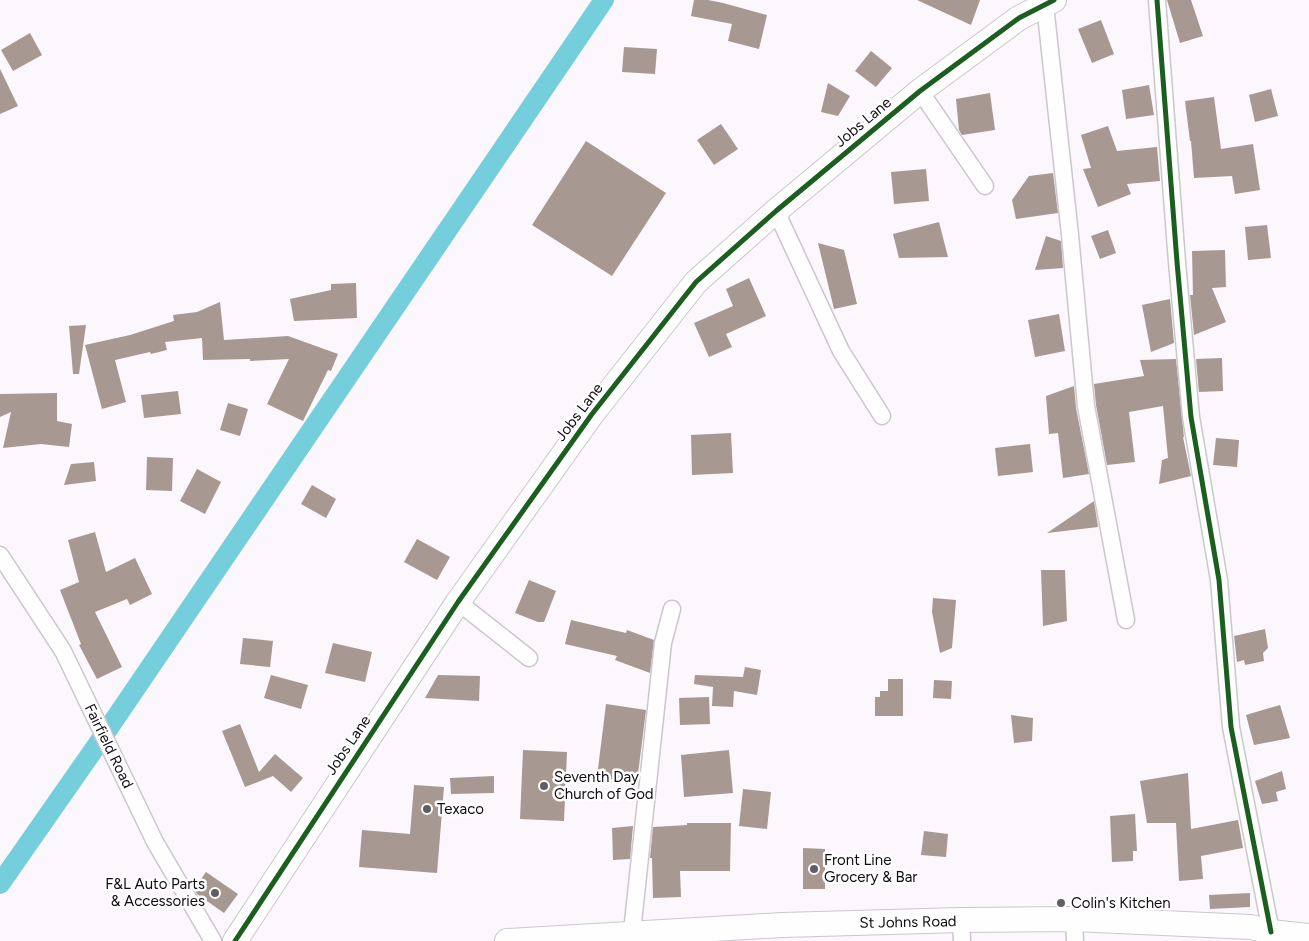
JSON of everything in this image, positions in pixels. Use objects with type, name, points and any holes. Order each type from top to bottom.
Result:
[{"type":"street","points":[[1157,0],[1191,417],[1219,580],[1231,726],[1258,933]]},
{"type":"street","points":[[1049,2],[1086,406],[1126,620]]},
{"type":"street","name":"Jobs Lane","points":[[235,941],[458,602],[592,414],[696,282],[776,211],[920,91],[1019,18],[1049,2]]},
{"type":"street","points":[[920,91],[985,186]]},
{"type":"street","points":[[776,211],[840,351],[882,416]]},
{"type":"street","name":"Fairfield Road","points":[[0,555],[62,651],[155,842],[213,941]]},
{"type":"street","points":[[458,602],[529,658]]},
{"type":"street","points":[[632,938],[663,643],[672,609]]},
{"type":"street","name":"St Johns Road","points":[[507,941],[781,933],[1074,930],[1258,933],[1309,936]]},
{"type":"building","points":[[694,0],[723,3],[767,15],[759,49],[728,41],[732,24],[691,16]]},
{"type":"building","points":[[917,0],[980,0],[971,25]]},
{"type":"building","points":[[1167,0],[1191,0],[1203,36],[1180,43]]},
{"type":"building","points":[[1101,20],[1114,54],[1092,63],[1078,29]]},
{"type":"building","points":[[30,33],[42,55],[13,71],[1,50]]},
{"type":"building","points":[[624,47],[657,49],[655,74],[622,72]]},
{"type":"building","points":[[871,51],[892,68],[876,87],[855,71]]},
{"type":"building","points":[[0,69],[18,106],[0,114]]},
{"type":"building","points":[[828,83],[850,96],[838,116],[821,112]]},
{"type":"building","points":[[1149,85],[1154,115],[1126,119],[1122,90]]},
{"type":"building","points":[[1271,89],[1278,116],[1255,122],[1249,95]]},
{"type":"building","points":[[990,93],[995,130],[962,135],[959,130],[956,99]]},
{"type":"building","points":[[1214,97],[1221,149],[1253,144],[1260,190],[1235,194],[1232,176],[1194,178],[1185,101]]},
{"type":"building","points":[[721,124],[738,149],[714,165],[697,140]]},
{"type":"building","points":[[1108,126],[1117,151],[1157,147],[1160,181],[1127,184],[1131,194],[1098,207],[1083,169],[1091,168],[1081,135]]},
{"type":"building","points":[[586,141],[666,193],[612,276],[532,225]]},
{"type":"building","points":[[926,169],[929,201],[894,204],[891,172]]},
{"type":"building","points":[[1053,173],[1058,213],[1016,219],[1012,200],[1029,176]]},
{"type":"building","points":[[939,222],[948,257],[899,258],[893,234]]},
{"type":"building","points":[[1267,225],[1271,258],[1248,260],[1245,227]]},
{"type":"building","points":[[1108,230],[1116,253],[1100,259],[1091,236]]},
{"type":"building","points":[[1046,236],[1061,241],[1063,268],[1035,270]]},
{"type":"building","points":[[818,243],[844,250],[857,304],[834,309]]},
{"type":"building","points":[[1225,250],[1226,287],[1212,288],[1226,322],[1194,335],[1190,295],[1193,295],[1192,251]]},
{"type":"building","points":[[749,278],[766,316],[726,334],[732,347],[709,357],[694,323],[733,306],[726,289]]},
{"type":"building","points":[[356,283],[357,318],[294,321],[290,299],[331,290],[331,284]]},
{"type":"building","points":[[1170,299],[1174,343],[1151,352],[1142,305]]},
{"type":"building","points":[[220,302],[224,340],[288,336],[338,354],[331,371],[328,370],[303,421],[267,404],[289,359],[250,361],[250,359],[203,360],[202,338],[165,342],[167,350],[115,360],[126,402],[102,409],[85,345],[130,335],[174,321],[173,315],[197,312]]},
{"type":"building","points":[[1059,314],[1065,351],[1035,357],[1028,320]]},
{"type":"building","points":[[86,325],[79,374],[73,374],[69,326]]},
{"type":"building","points":[[1222,358],[1223,391],[1199,392],[1196,359]]},
{"type":"building","points":[[1176,359],[1183,437],[1191,476],[1159,484],[1162,460],[1168,458],[1163,406],[1129,412],[1135,462],[1107,465],[1094,384],[1144,376],[1140,360]]},
{"type":"building","points":[[1074,386],[1076,408],[1089,474],[1063,478],[1058,433],[1049,434],[1046,396]]},
{"type":"building","points":[[178,391],[181,414],[144,418],[141,395]]},
{"type":"building","points":[[57,393],[57,421],[72,424],[69,447],[41,444],[3,448],[11,412],[0,417],[0,394]]},
{"type":"building","points":[[228,403],[248,409],[240,436],[220,430]]},
{"type":"building","points":[[731,433],[733,473],[692,475],[691,435]]},
{"type":"building","points":[[1216,438],[1239,440],[1237,467],[1213,465]]},
{"type":"building","points":[[1030,444],[1033,472],[998,476],[995,448]]},
{"type":"building","points":[[147,457],[173,458],[172,491],[146,490]]},
{"type":"building","points":[[94,462],[96,481],[64,485],[71,464]]},
{"type":"building","points":[[197,469],[221,482],[205,514],[180,501]]},
{"type":"building","points":[[312,485],[336,499],[326,518],[301,504]]},
{"type":"building","points":[[1094,501],[1098,527],[1047,533]]},
{"type":"building","points":[[95,532],[106,572],[135,558],[152,594],[130,605],[127,599],[95,612],[122,667],[97,679],[79,645],[81,644],[60,590],[79,582],[68,540]]},
{"type":"building","points":[[417,539],[450,557],[437,580],[404,562]]},
{"type":"building","points":[[1041,570],[1065,570],[1067,621],[1043,626]]},
{"type":"building","points":[[529,580],[556,591],[544,622],[538,622],[515,613]]},
{"type":"building","points":[[933,598],[956,600],[952,648],[940,653],[932,612]]},
{"type":"building","points":[[571,620],[626,633],[627,630],[654,640],[650,673],[615,660],[617,656],[565,644]]},
{"type":"building","points":[[1265,629],[1268,648],[1263,653],[1264,661],[1245,665],[1244,660],[1237,662],[1234,636]]},
{"type":"building","points":[[243,638],[273,641],[270,667],[240,664]]},
{"type":"building","points":[[333,643],[372,652],[365,682],[325,673]]},
{"type":"building","points":[[745,667],[761,670],[757,695],[734,691],[733,707],[712,706],[713,687],[694,684],[695,675],[743,677]]},
{"type":"building","points":[[271,675],[308,685],[301,709],[264,698]]},
{"type":"building","points":[[438,675],[480,676],[479,701],[425,698]]},
{"type":"building","points":[[888,679],[903,679],[903,716],[875,716],[875,697],[880,697],[880,691],[888,691]]},
{"type":"building","points":[[934,680],[952,681],[951,699],[933,698]]},
{"type":"building","points":[[709,697],[710,724],[680,725],[679,698]]},
{"type":"building","points":[[606,704],[646,710],[637,782],[597,777]]},
{"type":"building","points":[[1280,705],[1290,738],[1254,745],[1246,715]]},
{"type":"building","points":[[1011,715],[1033,718],[1032,741],[1014,743]]},
{"type":"building","points":[[240,724],[259,772],[275,754],[303,778],[291,792],[273,776],[245,787],[222,731]]},
{"type":"building","name":"Seventh Day Church of God","points":[[523,750],[567,752],[564,821],[520,819]]},
{"type":"building","points":[[729,750],[733,793],[684,797],[681,755]]},
{"type":"building","points":[[1282,771],[1286,789],[1276,792],[1278,801],[1262,804],[1255,781]]},
{"type":"building","points":[[1188,773],[1191,829],[1238,820],[1243,848],[1201,856],[1203,879],[1179,881],[1176,823],[1147,823],[1140,781]]},
{"type":"building","points":[[494,776],[494,793],[451,794],[450,778]]},
{"type":"building","name":"Texaco","points":[[414,785],[444,787],[437,873],[359,867],[362,830],[410,834]]},
{"type":"building","points":[[743,789],[771,792],[767,829],[739,826]]},
{"type":"building","points":[[1135,814],[1137,851],[1133,851],[1133,861],[1112,862],[1110,816]]},
{"type":"building","points":[[687,823],[731,823],[730,871],[680,871],[681,897],[653,898],[652,858],[650,858],[653,827],[687,825]]},
{"type":"building","points":[[633,826],[630,859],[613,860],[612,828]]},
{"type":"building","points":[[924,831],[948,834],[946,857],[921,855]]},
{"type":"building","name":"Front Line Grocery & Bar","points":[[803,848],[825,849],[825,889],[803,889]]},
{"type":"building","name":"F&L Auto Parts & Accessories","points":[[206,872],[238,894],[224,913],[197,894],[194,889]]},
{"type":"building","points":[[1250,893],[1250,907],[1210,909],[1209,895]]},
{"type":"waterway","points":[[0,884],[104,735],[604,0]]},
{"type":"cycle path","points":[[235,941],[458,602],[592,414],[696,282],[776,211],[920,91],[1019,18],[1054,0]]},
{"type":"cycle path","points":[[1157,0],[1191,417],[1219,580],[1231,727],[1271,932]]},
{"type":"place","name":"Seventh Day Church of God","points":[[544,786]]},
{"type":"place","name":"Texaco","points":[[427,809]]},
{"type":"place","name":"Front Line Grocery & Bar","points":[[814,869]]},
{"type":"place","name":"F&L Auto Parts & Accessories","points":[[215,893]]},
{"type":"place","name":"Colin's Kitchen","points":[[1061,903]]}]
